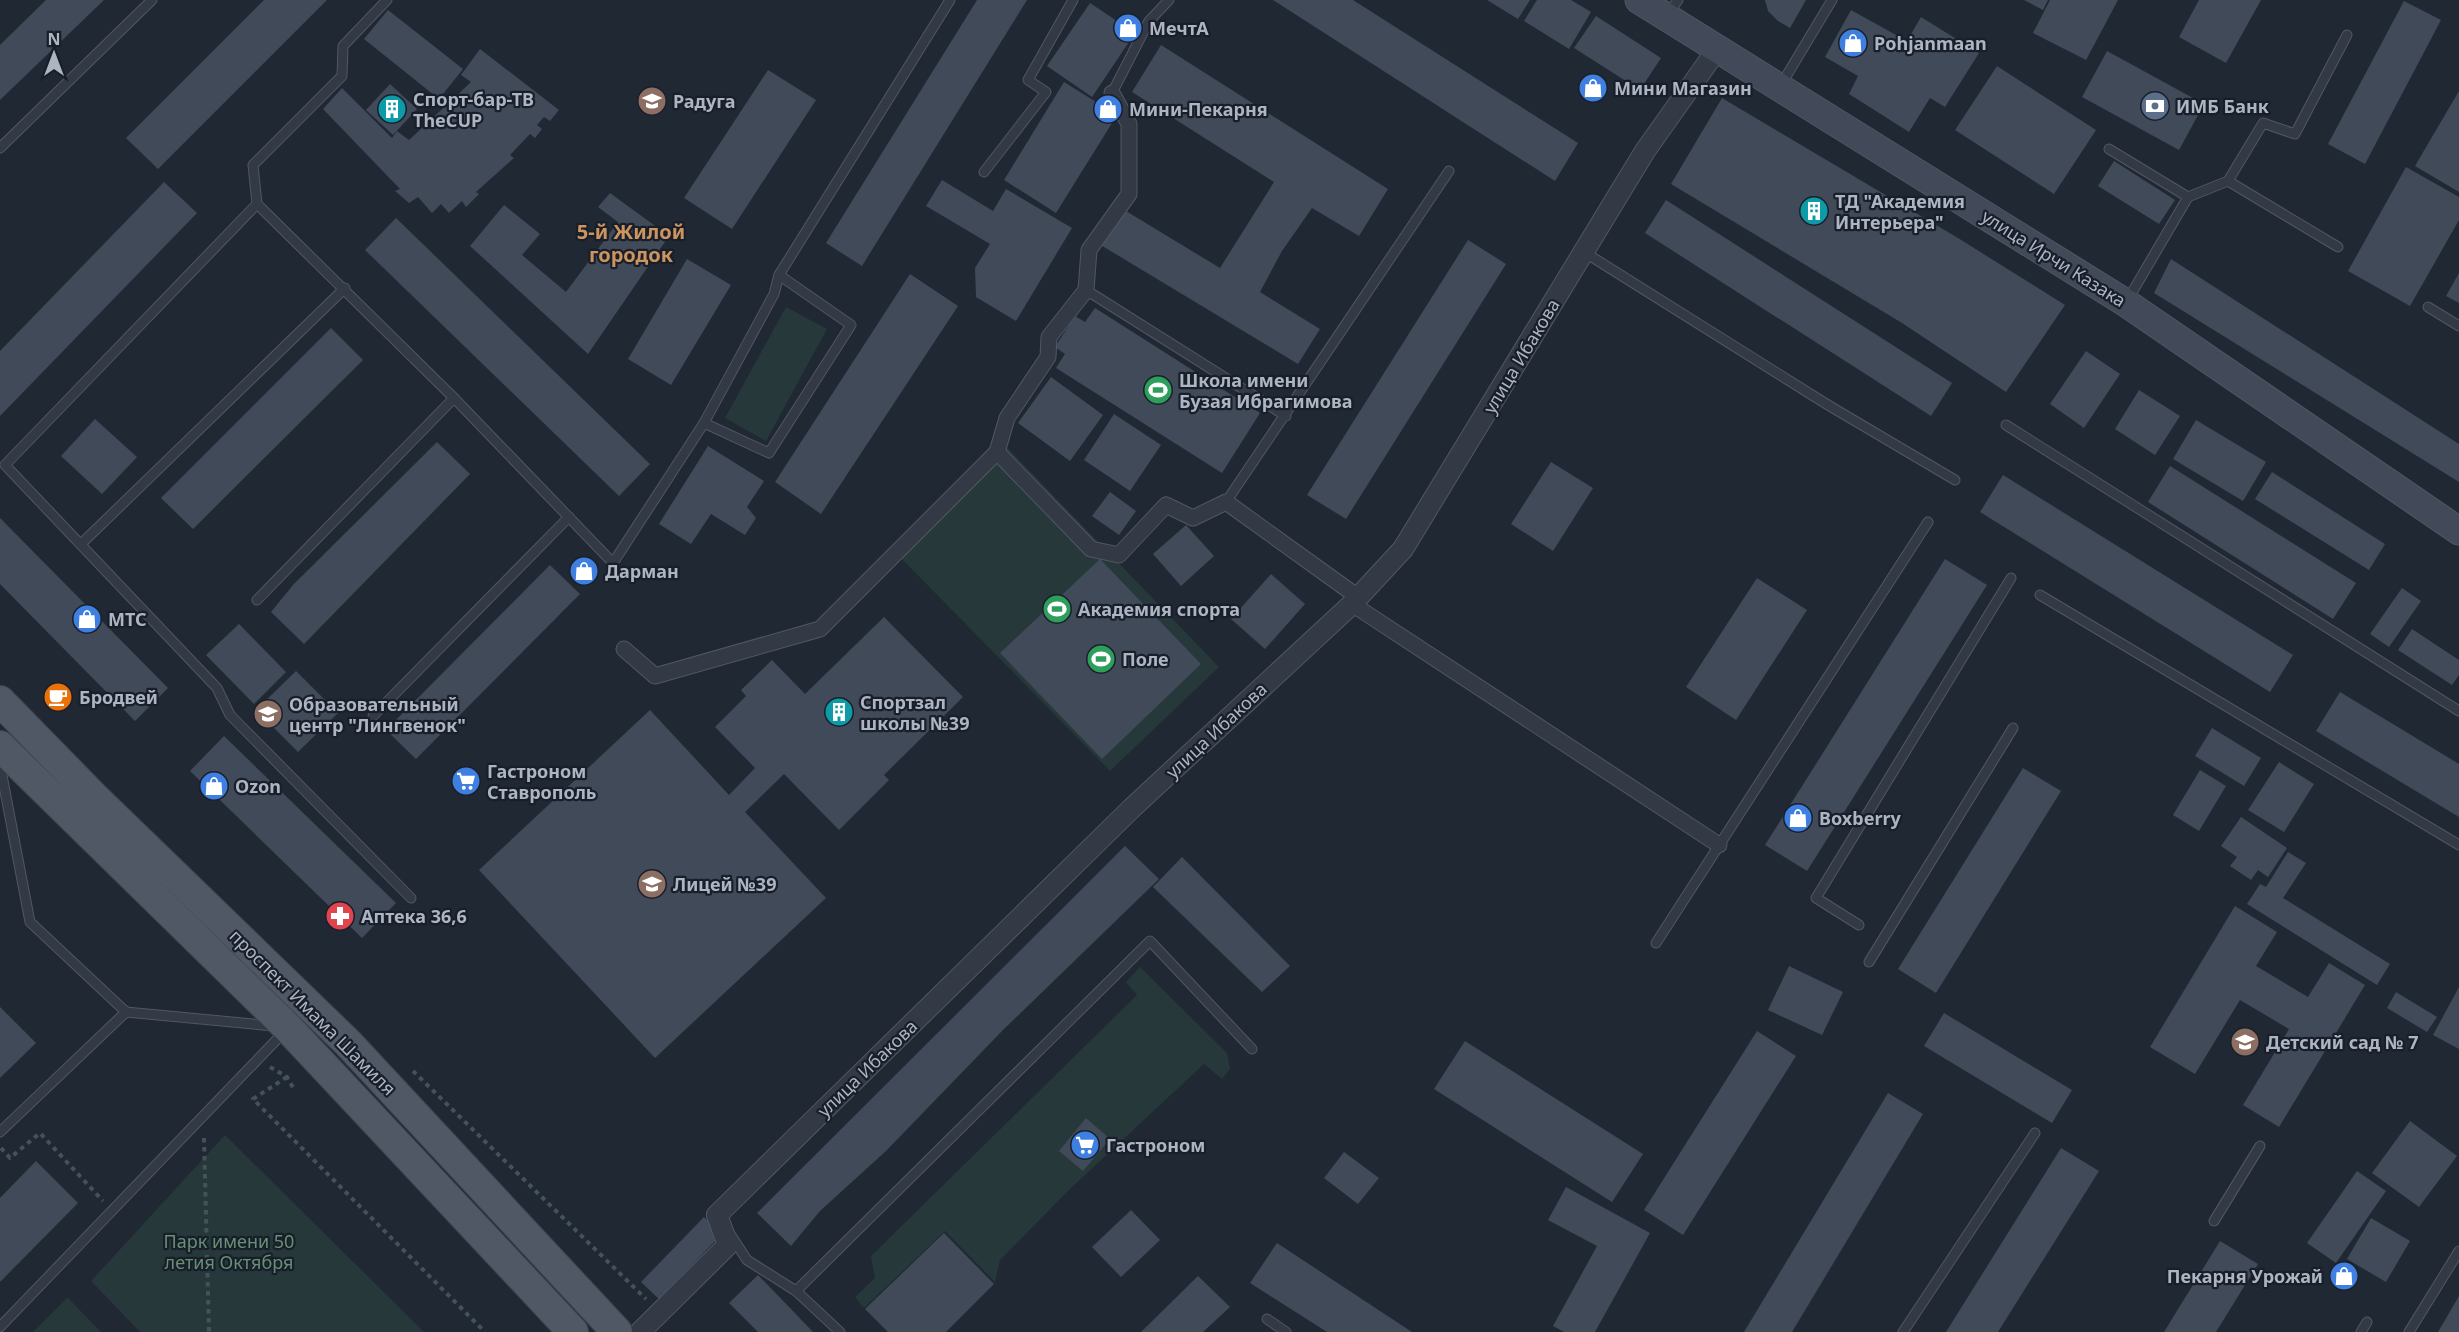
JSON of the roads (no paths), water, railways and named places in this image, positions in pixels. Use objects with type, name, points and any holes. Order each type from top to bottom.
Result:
[{"type":"main road","name":"улица Ирчи Казака","points":[[1639,0],[1672,9],[1718,48],[2126,303],[2459,531]]},
{"type":"main road","name":"проспект Имама Шамиля","points":[[0,701],[94,797],[309,1005],[617,1332]]},
{"type":"main road","name":"проспект Имама Шамиля","points":[[0,746],[288,1028],[573,1332]]},
{"type":"main road","points":[[288,1028],[309,1005]]},
{"type":"street","name":"улица Ибакова","points":[[717,1215],[1132,808],[1355,601],[1403,549],[1645,151],[1718,48]]},
{"type":"street","points":[[624,649],[655,676],[820,629],[997,452],[1007,418],[1048,357],[1049,337],[1086,290],[1089,250],[1129,194],[1129,124],[1112,93]]},
{"type":"street","points":[[997,452],[1091,549],[1119,555],[1166,506],[1193,518],[1226,502],[1355,601],[1719,845]]},
{"type":"street","points":[[640,1332],[661,1314],[728,1245],[717,1215]]},
{"type":"lane","points":[[0,148],[152,0]]},
{"type":"lane","points":[[387,0],[344,46],[342,76],[253,165],[257,204],[345,288],[613,563],[704,423],[774,294],[779,275],[950,0]]},
{"type":"lane","points":[[984,172],[1046,92],[1028,80],[1073,0]]},
{"type":"lane","points":[[1112,93],[1149,21],[1169,0]]},
{"type":"lane","points":[[1780,87],[1832,0]]},
{"type":"lane","points":[[2126,303],[2188,198],[2228,181],[2263,123],[2295,134],[2347,35]]},
{"type":"lane","points":[[2109,148],[2188,198]]},
{"type":"lane","points":[[1226,502],[1449,171]]},
{"type":"lane","points":[[2228,181],[2338,247]]},
{"type":"lane","points":[[257,204],[5,465],[217,688],[230,715],[411,898]]},
{"type":"lane","points":[[1584,252],[1828,405],[1955,480]]},
{"type":"lane","points":[[704,423],[769,453],[851,325],[779,275]]},
{"type":"lane","points":[[81,544],[345,288]]},
{"type":"lane","points":[[1086,290],[1286,416]]},
{"type":"lane","points":[[2428,307],[2459,326]]},
{"type":"lane","points":[[257,600],[454,398]]},
{"type":"lane","points":[[2006,425],[2459,711]]},
{"type":"lane","points":[[373,716],[569,517]]},
{"type":"lane","points":[[1656,942],[1928,522]]},
{"type":"lane","points":[[1859,925],[1816,898],[2011,578]]},
{"type":"lane","points":[[2040,595],[2459,845]]},
{"type":"lane","points":[[1869,962],[2013,728]]},
{"type":"lane","points":[[0,765],[30,922],[126,1012],[234,1020],[288,1028]]},
{"type":"lane","points":[[796,1291],[1150,941],[1252,1049]]},
{"type":"lane","points":[[0,1132],[126,1012]]},
{"type":"lane","points":[[0,1327],[288,1028]]},
{"type":"lane","points":[[1903,1332],[2035,1133]]},
{"type":"lane","points":[[2214,1221],[2260,1146]]},
{"type":"lane","points":[[717,1215],[747,1260],[796,1291],[840,1332]]},
{"type":"lane","points":[[2409,1332],[2459,1251]]},
{"type":"lane","points":[[1267,1319],[1286,1332]]},
{"type":"lane","points":[[2361,1332],[2367,1322]]},
{"type":"place","name":"МечтА","points":[[1128,28]]},
{"type":"place","name":"Pohjanmaan","points":[[1853,43]]},
{"type":"place","name":"Мини Магазин","points":[[1593,88]]},
{"type":"place","name":"Радуга","points":[[652,101]]},
{"type":"place","name":"ИМБ Банк","points":[[2155,106]]},
{"type":"place","name":"Спорт-бар-ТВ TheCUP","points":[[392,109]]},
{"type":"place","name":"Мини-Пекарня","points":[[1108,109]]},
{"type":"place","name":"ТД \"Академия Интерьера\"","points":[[1814,211]]},
{"type":"place","name":"Школа имени Бузая Ибрагимова","points":[[1158,390]]},
{"type":"place","name":"Дарман","points":[[584,571]]},
{"type":"place","name":"Академия спорта","points":[[1057,609]]},
{"type":"place","name":"МТС","points":[[87,619]]},
{"type":"place","name":"Поле","points":[[1101,659]]},
{"type":"place","name":"Бродвей","points":[[58,697]]},
{"type":"place","name":"Спортзал школы №39","points":[[839,712]]},
{"type":"place","name":"Образовательный центр \"Лингвенок\"","points":[[268,714]]},
{"type":"place","name":"Гастроном Ставрополь","points":[[466,781]]},
{"type":"place","name":"Ozon","points":[[214,786]]},
{"type":"place","name":"Boxberry","points":[[1798,818]]},
{"type":"place","name":"Лицей №39","points":[[652,884]]},
{"type":"place","name":"Аптека 36,6","points":[[340,916]]},
{"type":"place","name":"Детский сад № 7","points":[[2245,1042]]},
{"type":"place","name":"Гастроном","points":[[1085,1145]]},
{"type":"place","name":"Пекарня Урожай","points":[[2344,1276]]},
{"type":"district","name":"5-й Жилой городок","points":[[631,242]]},
{"type":"park label","name":"Парк имени 50 летия Октября","points":[[229,1251]]}]
